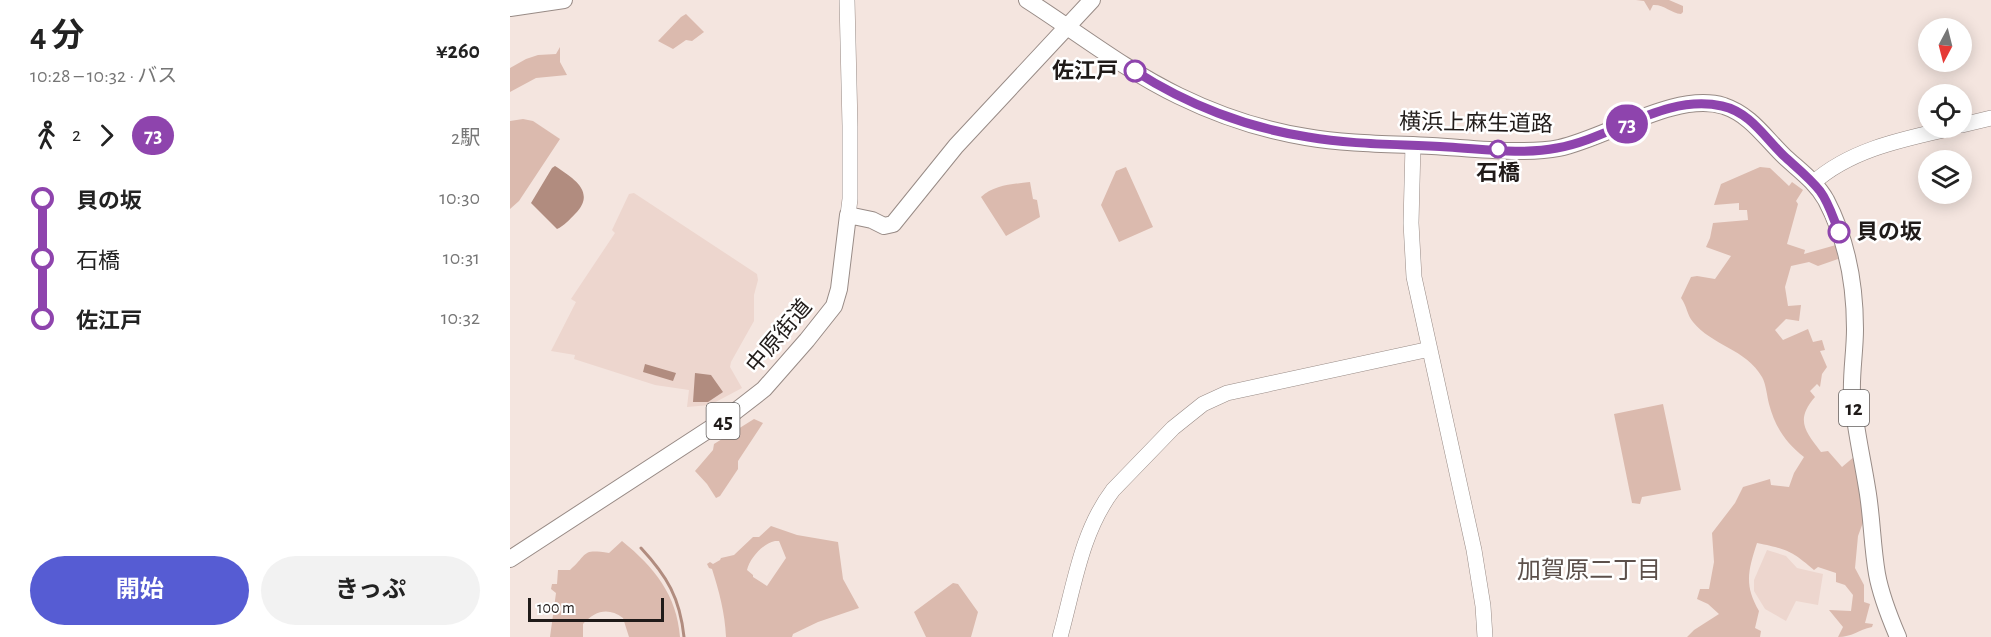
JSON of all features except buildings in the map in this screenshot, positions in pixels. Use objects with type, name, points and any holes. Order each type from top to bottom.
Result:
[{"type":"main road","points":[[510,8],[564,0]]},
{"type":"main road","name":"横浜上麻生道路","points":[[1027,0],[1148,79],[1179,96],[1223,115],[1307,137],[1506,150],[1559,148],[1674,106],[1696,102],[1724,106],[1744,116],[1813,183],[1826,201],[1842,237],[1850,266],[1854,305],[1852,393],[1855,420],[1868,491],[1877,572],[1888,613],[1898,637]]},
{"type":"main road","points":[[848,214],[872,219],[884,226],[893,224],[934,171],[1092,0]]},
{"type":"main road","name":"中原街道","points":[[510,559],[728,417],[764,389],[834,306],[848,214]]},
{"type":"street","points":[[847,0],[850,126],[848,214]]},
{"type":"street","points":[[1972,123],[1991,118]]},
{"type":"street","points":[[1813,183],[1831,169],[1864,152],[1918,136]]},
{"type":"street","points":[[1413,145],[1414,277],[1474,550],[1483,606],[1485,637]]},
{"type":"street","points":[[1060,637],[1091,526],[1104,501],[1173,428],[1203,404],[1227,393],[1430,350]]},
{"type":"shaded area","points":[[1636,0],[1669,0],[1683,6],[1683,12],[1677,13],[1657,5],[1653,5],[1650,11],[1644,1]]},
{"type":"shaded area","points":[[686,14],[704,32],[692,41],[686,40],[673,49],[658,41],[681,17]]},
{"type":"shaded area","points":[[560,47],[560,62],[567,75],[536,78],[510,92],[510,68],[538,55],[556,54]]},
{"type":"shaded area","points":[[523,119],[533,121],[560,139],[519,201],[510,209],[510,121]]},
{"type":"shaded area","points":[[555,166],[580,186],[584,199],[575,214],[557,229],[531,203]]},
{"type":"shaded area","points":[[1126,167],[1153,227],[1119,242],[1101,205],[1116,171]]},
{"type":"shaded area","points":[[1760,167],[1770,168],[1789,186],[1792,182],[1803,190],[1796,201],[1798,204],[1787,244],[1805,250],[1804,254],[1836,245],[1838,259],[1818,266],[1809,262],[1791,266],[1785,287],[1788,306],[1801,305],[1799,321],[1786,319],[1775,330],[1783,340],[1808,329],[1813,342],[1822,340],[1825,350],[1820,351],[1827,367],[1822,374],[1820,387],[1817,384],[1810,391],[1815,397],[1805,412],[1804,425],[1810,438],[1821,452],[1828,451],[1842,467],[1855,456],[1865,517],[1858,536],[1855,568],[1864,585],[1864,602],[1870,604],[1865,623],[1873,624],[1872,627],[1843,637],[1838,637],[1843,627],[1829,610],[1851,611],[1853,595],[1845,585],[1836,582],[1836,573],[1818,567],[1814,570],[1788,551],[1757,543],[1751,562],[1749,585],[1759,611],[1755,628],[1761,631],[1760,637],[1687,637],[1719,614],[1708,604],[1697,599],[1700,589],[1709,589],[1714,562],[1712,533],[1735,503],[1743,487],[1770,479],[1771,485],[1789,487],[1804,457],[1792,446],[1778,427],[1771,412],[1763,380],[1755,368],[1738,353],[1700,330],[1691,319],[1681,298],[1691,277],[1715,279],[1731,256],[1706,247],[1713,223],[1748,220],[1747,210],[1739,210],[1739,203],[1714,205],[1721,184]]},
{"type":"shaded area","points":[[1030,182],[1040,217],[1006,236],[981,197],[1010,184]]},
{"type":"shaded area","points":[[634,193],[757,274],[754,321],[730,367],[742,388],[710,405],[687,407],[689,390],[655,385],[574,359],[575,355],[551,351],[576,302],[571,299],[615,233],[612,230],[629,194]]},
{"type":"shaded area","points":[[645,364],[676,373],[673,381],[643,372]]},
{"type":"shaded area","points":[[695,373],[711,375],[723,392],[708,402],[693,402]]},
{"type":"shaded area","points":[[1663,404],[1681,490],[1642,497],[1640,504],[1632,503],[1614,414]]},
{"type":"shaded area","points":[[754,419],[763,423],[738,461],[738,469],[720,496],[716,498],[695,471],[713,450],[714,444]]},
{"type":"shaded area","points":[[771,526],[797,535],[838,542],[843,579],[859,608],[818,622],[793,634],[792,637],[726,637],[719,594],[712,569],[707,564],[710,562],[713,564],[721,558],[734,555],[753,537],[759,537]],"holes":[[[779,541],[786,558],[767,586],[747,570],[761,548]]]},
{"type":"shaded area","points":[[622,541],[644,561],[662,583],[674,608],[680,637],[629,637],[623,618],[612,612],[602,612],[592,616],[583,624],[583,637],[550,637],[556,593],[551,589],[552,584],[557,584],[558,570],[570,570],[589,552],[609,553]]},
{"type":"shaded area","points":[[1767,550],[1786,556],[1797,568],[1823,574],[1818,605],[1796,601],[1786,621],[1765,609],[1754,591],[1754,580]]},
{"type":"shaded area","points":[[953,583],[958,584],[978,612],[971,637],[926,637],[914,612]]},
{"type":"waterway","points":[[641,548],[671,588],[679,611],[684,637]]},
{"type":"bus line","name":"73","points":[[1135,71],[1179,96],[1223,115],[1280,132],[1346,142],[1548,150],[1579,142],[1674,106],[1696,102],[1724,106],[1744,116],[1758,128],[1813,183],[1826,201],[1839,232]]},
{"type":"place","name":"佐江戸","points":[[1135,71]]},
{"type":"place","name":"石橋","points":[[1498,149]]},
{"type":"place","name":"貝の坂","points":[[1839,232]]},
{"type":"district","name":"加賀原二丁目","points":[[1589,571]]}]
